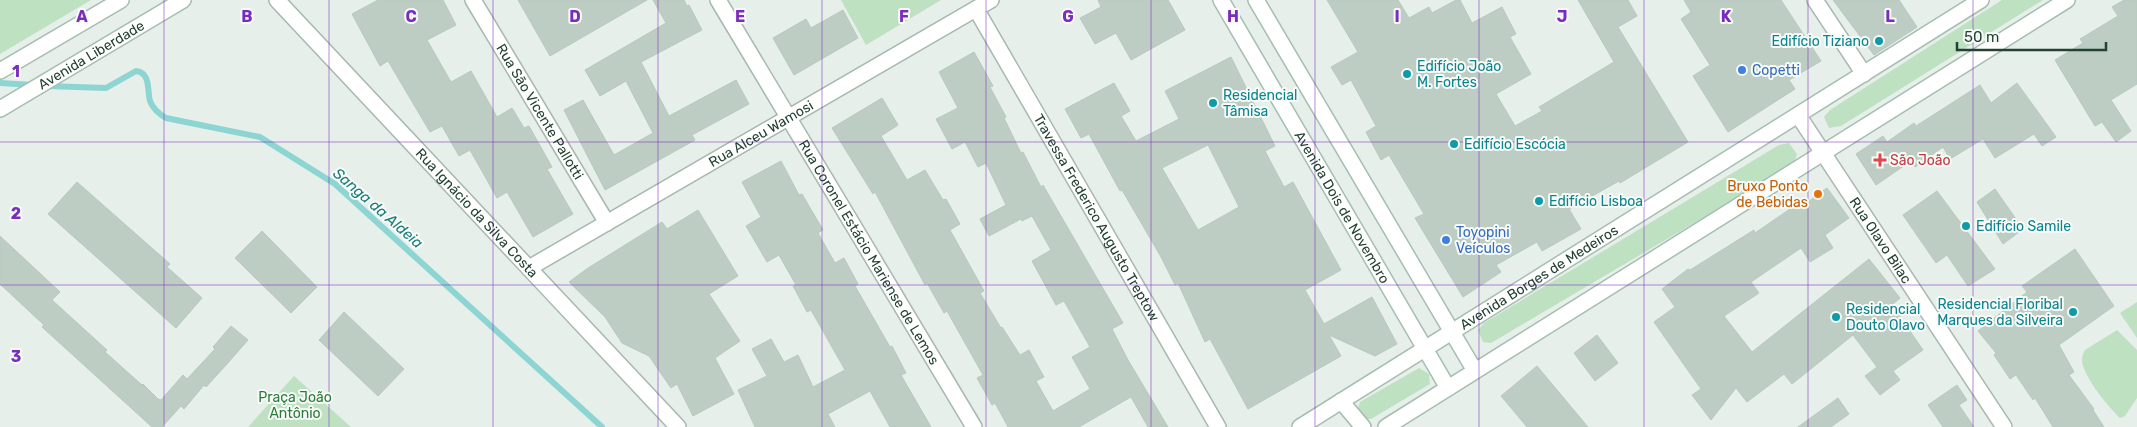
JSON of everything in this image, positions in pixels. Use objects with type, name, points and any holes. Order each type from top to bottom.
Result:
[{"type":"street","points":[[0,71],[121,0]]},
{"type":"street","name":"Avenida Liberdade","points":[[0,109],[183,0]]},
{"type":"street","name":"Rua Ignácio da Silva Costa","points":[[276,0],[678,427]]},
{"type":"street","name":"Rua São Vicente Pallotti","points":[[473,0],[606,223]]},
{"type":"street","name":"Rua Coronel Estácio Mariense de Lemos","points":[[718,0],[974,427]]},
{"type":"street","name":"Rua Alceu Wamosi","points":[[529,268],[991,0]]},
{"type":"street","name":"Avenida Dois de Novembro","points":[[1221,0],[1448,388]]},
{"type":"street","points":[[1256,0],[1475,371]]},
{"type":"street","points":[[1814,0],[1864,74]]},
{"type":"street","name":"Avenida Borges de Medeiros","points":[[1300,427],[1982,0]]},
{"type":"street","points":[[1386,427],[2066,0]]},
{"type":"street","name":"Travessa Frederico Augusto Treptow","points":[[976,9],[1218,427]]},
{"type":"street","name":"Rua Olavo Bilac","points":[[1798,115],[2004,427]]},
{"type":"street","points":[[1340,401],[1363,427]]},
{"type":"green space","points":[[0,0],[91,0],[0,54]]},
{"type":"green space","points":[[841,0],[941,0],[866,45]]},
{"type":"green space","points":[[2002,0],[2043,0],[1841,126],[1829,128],[1824,117],[1830,110]]},
{"type":"green space","points":[[1789,143],[1797,154],[1794,164],[1491,343],[1483,342],[1478,330],[1484,323],[1779,145]]},
{"type":"green space","points":[[2137,302],[2137,338],[2120,313]]},
{"type":"green space","points":[[2117,330],[2137,350],[2137,398],[2125,416],[2120,418],[2103,400],[2087,375],[2082,361],[2085,350]]},
{"type":"green space","points":[[1419,368],[1429,374],[1430,384],[1371,419],[1365,419],[1358,408],[1360,402]]},
{"type":"green space","name":"Praça João Antônio","points":[[294,376],[351,427],[248,427]]},
{"type":"building","points":[[378,0],[443,0],[456,25],[427,40],[451,82],[471,71],[497,117],[512,108],[524,128],[529,126],[552,167],[547,169],[573,214],[533,237],[507,192],[497,198],[470,150],[459,156],[442,126],[430,132],[388,61],[380,66],[352,14]]},
{"type":"building","points":[[518,0],[647,0],[550,56]]},
{"type":"building","points":[[653,0],[684,0],[687,6],[689,5],[702,30],[641,62],[669,116],[736,80],[749,104],[692,135],[695,140],[605,190],[564,110],[583,100],[614,155],[653,133],[626,81],[600,96],[585,70],[666,23]]},
{"type":"building","points":[[1098,0],[1168,0],[1185,30],[1131,60],[1116,33],[1095,44],[1080,18],[1101,7]]},
{"type":"building","points":[[1327,0],[1398,0],[1409,18],[1429,7],[1432,13],[1456,0],[1460,0],[1472,23],[1502,7],[1516,34],[1510,37],[1531,74],[1496,94],[1515,126],[1542,111],[1539,107],[1614,62],[1578,0],[1628,0],[1637,16],[1618,27],[1688,142],[1620,183],[1619,181],[1569,209],[1581,229],[1542,251],[1537,242],[1496,265],[1501,272],[1463,297],[1415,218],[1424,214],[1389,155],[1381,160],[1366,132],[1376,126],[1351,80],[1342,85],[1331,67],[1358,52]]},
{"type":"building","name":"Copetti","points":[[1684,0],[1781,0],[1821,61],[1789,80],[1795,89],[1728,132],[1693,76],[1710,65],[1681,19],[1691,12]]},
{"type":"building","name":"Edifício Tiziano","points":[[1833,0],[1899,0],[1917,27],[1874,55]]},
{"type":"building","points":[[2124,0],[2137,0],[2137,84],[2111,100],[2131,131],[2116,142],[2102,122],[2095,126],[2055,60],[2083,43],[2080,39],[2118,16],[2112,7]]},
{"type":"building","points":[[843,10],[858,38],[794,75],[773,38],[806,19],[811,28]]},
{"type":"building","points":[[974,52],[993,86],[990,87],[1006,117],[1004,118],[1021,153],[1023,152],[1041,187],[1043,185],[1123,323],[1112,329],[1168,427],[1148,427],[1131,397],[1079,427],[1008,427],[995,403],[992,405],[977,378],[983,375],[947,311],[944,313],[927,283],[925,285],[875,192],[873,194],[832,128],[882,98],[898,125],[881,136],[907,180],[925,170],[943,200],[946,199],[960,224],[950,230],[984,291],[980,293],[1020,355],[1029,350],[1044,377],[1036,381],[1053,411],[1090,389],[1072,357],[1090,347],[1064,301],[1056,305],[1032,261],[1051,250],[1032,216],[1022,221],[1021,219],[989,236],[980,219],[1006,205],[986,163],[978,167],[965,142],[952,149],[936,119],[958,108],[939,72]]},
{"type":"building","points":[[1231,57],[1275,146],[1265,151],[1284,187],[1293,182],[1341,270],[1305,290],[1324,324],[1372,297],[1397,344],[1375,356],[1329,335],[1341,356],[1248,409],[1210,339],[1205,342],[1178,283],[1175,285],[1161,257],[1122,190],[1120,191],[1089,134],[1081,138],[1065,109],[1114,83],[1130,111],[1121,116],[1136,141],[1179,119],[1165,91]],"holes":[[[1208,145],[1239,207],[1198,230],[1162,168]]]},
{"type":"building","points":[[2017,83],[2056,137],[2042,146],[2034,134],[1995,158],[1983,139],[1950,159],[1943,147],[1915,167],[1911,161],[1876,185],[1856,154],[1883,136],[1887,142],[1914,123],[1916,126],[1980,85],[1991,103]]},
{"type":"building","points":[[781,161],[799,195],[802,194],[823,230],[818,233],[835,263],[844,258],[858,284],[855,286],[890,347],[892,346],[906,373],[901,375],[931,427],[890,427],[870,391],[828,414],[835,427],[755,427],[738,390],[767,376],[752,349],[771,339],[784,362],[798,355],[813,387],[845,370],[811,310],[807,312],[793,286],[796,285],[779,255],[767,262],[746,226],[761,217],[742,182]]},
{"type":"building","points":[[77,182],[170,264],[167,267],[202,298],[176,328],[48,214]]},
{"type":"building","points":[[1827,188],[1849,218],[1825,235],[1833,248],[1810,262],[1801,248],[1751,282],[1759,293],[1724,316],[1752,352],[1869,259],[1900,298],[1892,305],[1923,350],[1893,371],[1900,380],[1880,395],[1865,376],[1877,367],[1853,335],[1792,384],[1784,374],[1747,402],[1736,388],[1711,420],[1692,395],[1701,389],[1654,322],[1675,307],[1662,289],[1688,269],[1690,270],[1754,230],[1755,233],[1803,200],[1805,204]]},
{"type":"building","points":[[1995,189],[2023,229],[2003,244],[1977,202]]},
{"type":"building","points":[[1937,191],[1995,269],[1968,286],[1947,255],[1936,263],[1903,215]]},
{"type":"building","points":[[698,210],[738,276],[709,294],[740,341],[715,358],[734,394],[693,416],[677,384],[671,388],[649,356],[622,343],[605,317],[569,282],[662,222],[667,229]]},
{"type":"building","points":[[262,231],[317,287],[291,313],[235,258]]},
{"type":"building","points":[[0,236],[60,292],[52,300],[107,350],[105,352],[158,399],[161,400],[183,375],[187,379],[215,349],[213,347],[231,326],[248,340],[206,387],[204,385],[184,409],[181,406],[162,427],[152,427],[42,327],[44,325],[0,284]]},
{"type":"building","points":[[2075,249],[2114,306],[2059,345],[2074,372],[2069,375],[2094,409],[2104,427],[2053,427],[2035,398],[2033,400],[2016,375],[2010,379],[1994,355],[1996,353],[1978,331],[2027,292],[2022,286]]},
{"type":"building","points":[[344,312],[404,369],[378,396],[319,340]]},
{"type":"building","points":[[1597,335],[1618,363],[1595,381],[1574,353]]},
{"type":"building","points":[[1537,366],[1588,427],[1527,427],[1501,396]]},
{"type":"building","points":[[1957,385],[1967,400],[1959,405],[1974,427],[1943,427],[1928,405]]},
{"type":"building","points":[[1838,398],[1849,414],[1831,427],[1798,427]]},
{"type":"waterway","name":"Sanga da Aldeia","points":[[46,86],[106,88],[136,71],[141,72],[148,83],[150,101],[159,113],[166,118],[260,137],[335,184],[602,427]]},
{"type":"waterway","name":"Sanga da Aldeia","points":[[0,83],[33,85]]},
{"type":"place","name":"Edifício Tiziano","points":[[1879,41]]},
{"type":"place","name":"Copetti","points":[[1742,70]]},
{"type":"place","name":"Edifício João M. Fortes","points":[[1407,74]]},
{"type":"place","name":"Residencial Tâmisa","points":[[1213,103]]},
{"type":"place","name":"Edifício Escócia","points":[[1454,144]]},
{"type":"place","name":"São João","points":[[1880,160]]},
{"type":"place","name":"Bruxo Ponto de Bebidas","points":[[1818,194]]},
{"type":"place","name":"Edifício Lisboa","points":[[1539,201]]},
{"type":"place","name":"Edifício Samile","points":[[1966,226]]},
{"type":"place","name":"Toyopini Veículos","points":[[1446,240]]},
{"type":"place","name":"Residencial Floribal Marques da Silveira","points":[[2073,312]]},
{"type":"place","name":"Residencial Douto Olavo","points":[[1836,317]]}]
